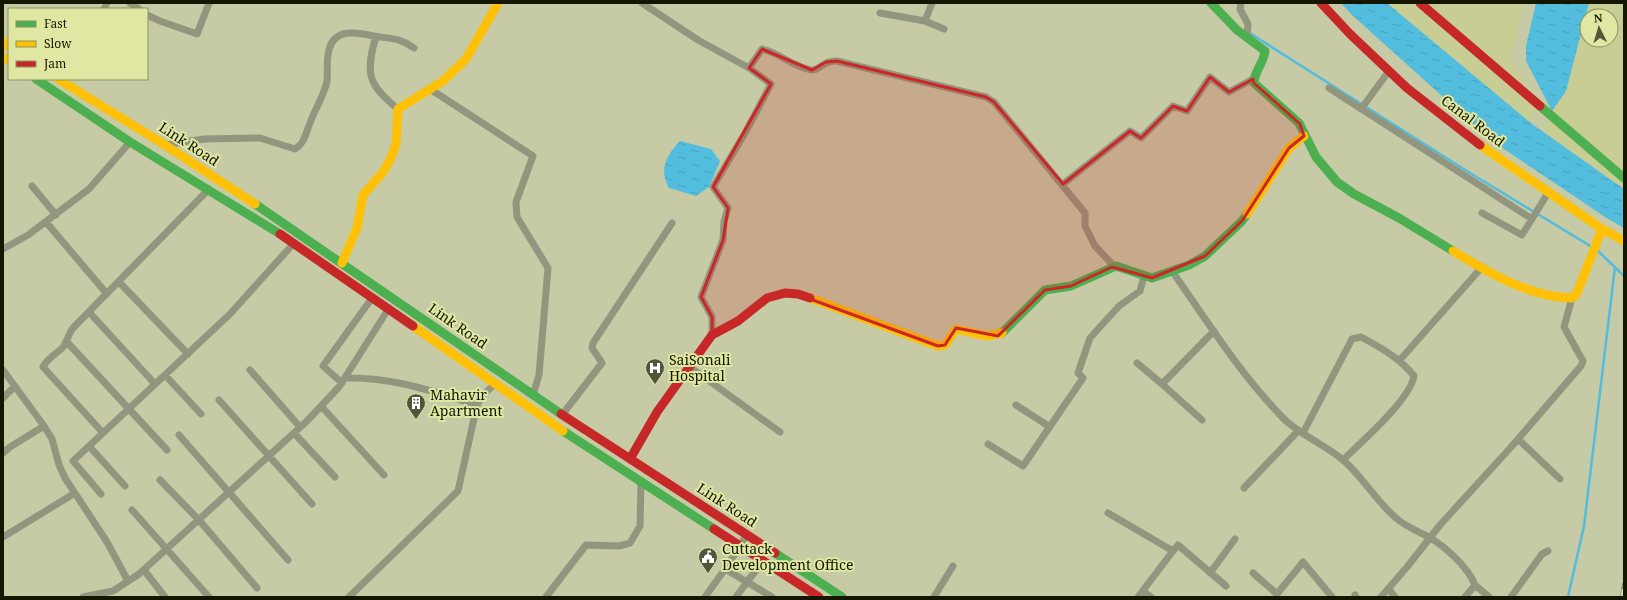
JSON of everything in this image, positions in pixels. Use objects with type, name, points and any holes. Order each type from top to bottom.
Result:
[{"type":"main road","points":[[342,263],[357,228],[363,195],[383,172],[391,158],[396,144],[398,109],[443,81],[466,59],[498,3]]},
{"type":"main road","points":[[1211,3],[1222,16],[1265,50],[1266,55],[1253,79],[1254,83],[1300,124],[1304,136],[1328,174],[1349,191],[1397,216],[1482,267],[1534,292],[1556,298],[1572,298],[1577,293],[1602,229]]},
{"type":"main road","name":"Canal Road","points":[[1321,3],[1350,34],[1407,88],[1484,149],[1602,229],[1624,241]]},
{"type":"main road","points":[[1420,3],[1624,178]]},
{"type":"main road","name":"Link Road","points":[[37,80],[130,142],[209,189],[294,243],[550,422],[819,597]]},
{"type":"main road","name":"Link Road","points":[[60,80],[165,145],[304,236],[533,395],[842,597]]},
{"type":"main road","points":[[630,459],[657,412],[712,335],[738,321],[767,298],[775,294],[791,292],[942,346],[945,345],[956,329],[965,329],[987,337],[998,336],[1005,331],[1045,290],[1071,286],[1114,266],[1152,278],[1188,265],[1205,256],[1242,221],[1289,148],[1304,136]]},
{"type":"main road","points":[[504,389],[512,380]]},
{"type":"street","points":[[148,15],[160,21],[197,34],[209,3]]},
{"type":"street","points":[[642,3],[698,40],[749,68],[771,84],[745,133],[713,187],[728,208],[724,222],[723,240],[701,297],[712,317],[712,335]]},
{"type":"street","points":[[925,21],[932,3]]},
{"type":"street","points":[[1241,3],[1240,9],[1246,20],[1248,29],[1247,37]]},
{"type":"street","points":[[880,14],[925,21],[944,29]]},
{"type":"street","points":[[165,145],[204,139],[260,138],[295,149],[303,140],[324,90],[327,80],[328,51],[332,41],[339,34],[351,32],[391,37],[406,42],[414,48]]},
{"type":"street","points":[[376,36],[371,63],[373,85],[380,94],[398,109]]},
{"type":"street","points":[[749,68],[762,49],[801,67],[812,70],[816,70],[826,62],[837,61],[986,97],[994,102],[1063,184],[1085,213],[1085,226],[1096,246],[1114,266]]},
{"type":"street","points":[[1361,108],[1389,71]]},
{"type":"street","points":[[1063,184],[1130,131],[1141,138],[1173,106],[1187,111],[1210,77],[1229,92],[1253,79]]},
{"type":"street","points":[[1329,88],[1533,217]]},
{"type":"street","points":[[430,89],[534,156],[516,202],[517,217],[548,268],[539,375],[533,395]]},
{"type":"street","points":[[3,249],[28,235],[89,189],[130,142]]},
{"type":"street","points":[[32,186],[56,215]]},
{"type":"street","points":[[104,433],[43,367],[66,341],[68,334],[209,189]]},
{"type":"street","points":[[1482,213],[1522,235],[1548,193]]},
{"type":"street","points":[[46,222],[107,294]]},
{"type":"street","points":[[562,414],[602,363],[592,348],[593,342],[672,223]]},
{"type":"street","points":[[101,494],[73,461],[230,314],[294,243]]},
{"type":"street","points":[[1399,361],[1482,267]]},
{"type":"street","points":[[1172,271],[1229,355],[1283,418],[1343,460],[1397,519],[1429,537],[1462,563],[1476,585],[1489,597]]},
{"type":"street","points":[[988,444],[1023,466],[1082,378],[1078,373],[1090,338],[1119,306],[1140,291],[1144,276]]},
{"type":"street","points":[[119,282],[188,354]]},
{"type":"street","points":[[372,298],[323,366],[343,381],[380,378],[415,386],[477,405]]},
{"type":"street","points":[[1381,597],[1389,590],[1429,537],[1518,439],[1581,366],[1583,361],[1564,327],[1572,298]]},
{"type":"street","points":[[83,597],[113,590],[144,570],[294,433],[343,381],[389,308]]},
{"type":"street","points":[[89,312],[156,384]]},
{"type":"street","points":[[1162,384],[1214,331]]},
{"type":"street","points":[[1244,488],[1301,432],[1352,339],[1361,337],[1407,367],[1414,376],[1413,384],[1403,399],[1343,460]]},
{"type":"street","points":[[66,341],[167,450]]},
{"type":"street","points":[[1138,363],[1202,420]]},
{"type":"street","points":[[690,367],[780,432]]},
{"type":"street","points":[[3,370],[52,439],[62,471],[107,542],[128,581]]},
{"type":"street","points":[[250,370],[300,427]]},
{"type":"street","points":[[165,375],[201,414]]},
{"type":"street","points":[[353,596],[458,490],[477,405],[482,396],[496,383]]},
{"type":"street","points":[[3,398],[15,386]]},
{"type":"street","points":[[219,400],[312,504]]},
{"type":"street","points":[[321,406],[384,474]]},
{"type":"street","points":[[1016,406],[1050,426]]},
{"type":"street","points":[[3,453],[44,426]]},
{"type":"street","points":[[294,433],[335,477]]},
{"type":"street","points":[[179,435],[288,560]]},
{"type":"street","points":[[1518,439],[1560,479]]},
{"type":"street","points":[[89,446],[125,486]]},
{"type":"street","points":[[160,480],[199,520],[258,588]]},
{"type":"street","points":[[546,597],[586,545],[619,546],[630,543],[640,526],[641,482]]},
{"type":"street","points":[[3,537],[75,493]]},
{"type":"street","points":[[132,510],[209,597]]},
{"type":"street","points":[[1108,513],[1173,551]]},
{"type":"street","points":[[705,597],[747,535]]},
{"type":"street","points":[[1210,573],[1235,539]]},
{"type":"street","points":[[1138,597],[1178,545],[1226,586]]},
{"type":"street","points":[[1511,597],[1540,558],[1548,551]]},
{"type":"street","points":[[736,597],[764,560]]},
{"type":"street","points":[[1253,574],[1279,595],[1303,562],[1332,597]]},
{"type":"street","points":[[934,597],[953,566]]},
{"type":"street","points":[[725,569],[772,597]]},
{"type":"street","points":[[144,570],[166,597]]},
{"type":"street","points":[[1465,597],[1476,585]]},
{"type":"street","points":[[1389,590],[1395,597]]},
{"type":"street","points":[[1143,591],[1151,597]]},
{"type":"highlighted area","points":[[762,49],[812,70],[826,62],[837,61],[986,97],[994,102],[1063,184],[1130,131],[1141,138],[1173,106],[1187,111],[1210,77],[1229,92],[1253,79],[1254,83],[1300,124],[1304,136],[1289,148],[1242,221],[1205,256],[1152,278],[1112,267],[1071,286],[1045,290],[998,336],[956,328],[945,345],[938,346],[791,292],[767,298],[738,321],[712,335],[712,317],[701,297],[723,240],[728,208],[713,187],[771,84],[749,68]]},
{"type":"shaded area","points":[[1387,3],[1524,3],[1511,58],[1535,105],[1532,124]]},
{"type":"shaded area","points":[[1589,3],[1624,3],[1624,189],[1544,133],[1552,111],[1566,91],[1579,41],[1579,48],[1619,48],[1619,8],[1588,8]]},
{"type":"water","points":[[1341,3],[1387,3],[1532,124],[1624,189],[1624,228],[1605,217],[1492,141],[1352,15]]},
{"type":"water","points":[[1536,3],[1589,3],[1588,8],[1579,8],[1579,41],[1566,91],[1552,111],[1526,61],[1526,46]]},
{"type":"water","points":[[680,141],[711,149],[720,161],[709,187],[696,196],[669,188],[664,175],[664,168],[668,157]]},
{"type":"waterway","points":[[1248,32],[1470,173],[1592,247]]},
{"type":"waterway","points":[[1596,249],[1624,276]]},
{"type":"waterway","points":[[1568,597],[1584,526],[1615,267]]},
{"type":"railway","points":[[1622,597],[1624,584]]},
{"type":"traffic: fast","points":[[1211,3],[1237,30],[1265,51],[1254,79],[1254,83],[1299,123],[1316,157],[1337,182],[1354,194],[1399,218],[1453,251]]},
{"type":"traffic: fast","points":[[37,80],[130,142],[280,234]]},
{"type":"traffic: fast","points":[[1540,106],[1624,178]]},
{"type":"traffic: fast","points":[[255,204],[561,414]]},
{"type":"traffic: fast","points":[[1002,333],[1045,290],[1071,286],[1116,266],[1152,278],[1189,265],[1205,256],[1242,221],[1247,214]]},
{"type":"traffic: fast","points":[[563,431],[714,529]]},
{"type":"traffic: fast","points":[[775,553],[842,597]]},
{"type":"traffic: slow","points":[[342,263],[357,228],[363,195],[383,172],[391,158],[396,144],[398,109],[443,81],[466,59],[498,3]]},
{"type":"traffic: slow","points":[[3,42],[8,46]]},
{"type":"traffic: slow","points":[[3,57],[8,60]]},
{"type":"traffic: slow","points":[[60,80],[165,145],[255,204]]},
{"type":"traffic: slow","points":[[1247,214],[1289,148],[1304,136]]},
{"type":"traffic: slow","points":[[1480,145],[1602,229],[1624,241]]},
{"type":"traffic: slow","points":[[1453,251],[1495,275],[1525,288],[1556,297],[1572,298],[1577,293],[1602,229]]},
{"type":"traffic: slow","points":[[810,298],[938,346],[945,345],[956,329],[987,336],[1002,333]]},
{"type":"traffic: slow","points":[[413,326],[563,431]]},
{"type":"traffic: jam","points":[[1321,3],[1350,34],[1407,88],[1480,145]]},
{"type":"traffic: jam","points":[[1420,3],[1540,106]]},
{"type":"traffic: jam","points":[[280,234],[413,326]]},
{"type":"traffic: jam","points":[[630,459],[657,412],[712,335],[738,321],[767,298],[785,293],[798,294],[810,298]]},
{"type":"traffic: jam","points":[[561,414],[775,553]]},
{"type":"traffic: jam","points":[[714,529],[819,597]]},
{"type":"place","name":"SaiSonali Hospital","points":[[655,385]]},
{"type":"place","name":"Mahavir Apartment","points":[[416,420]]},
{"type":"place","name":"Cuttack Development Office","points":[[708,574]]}]
